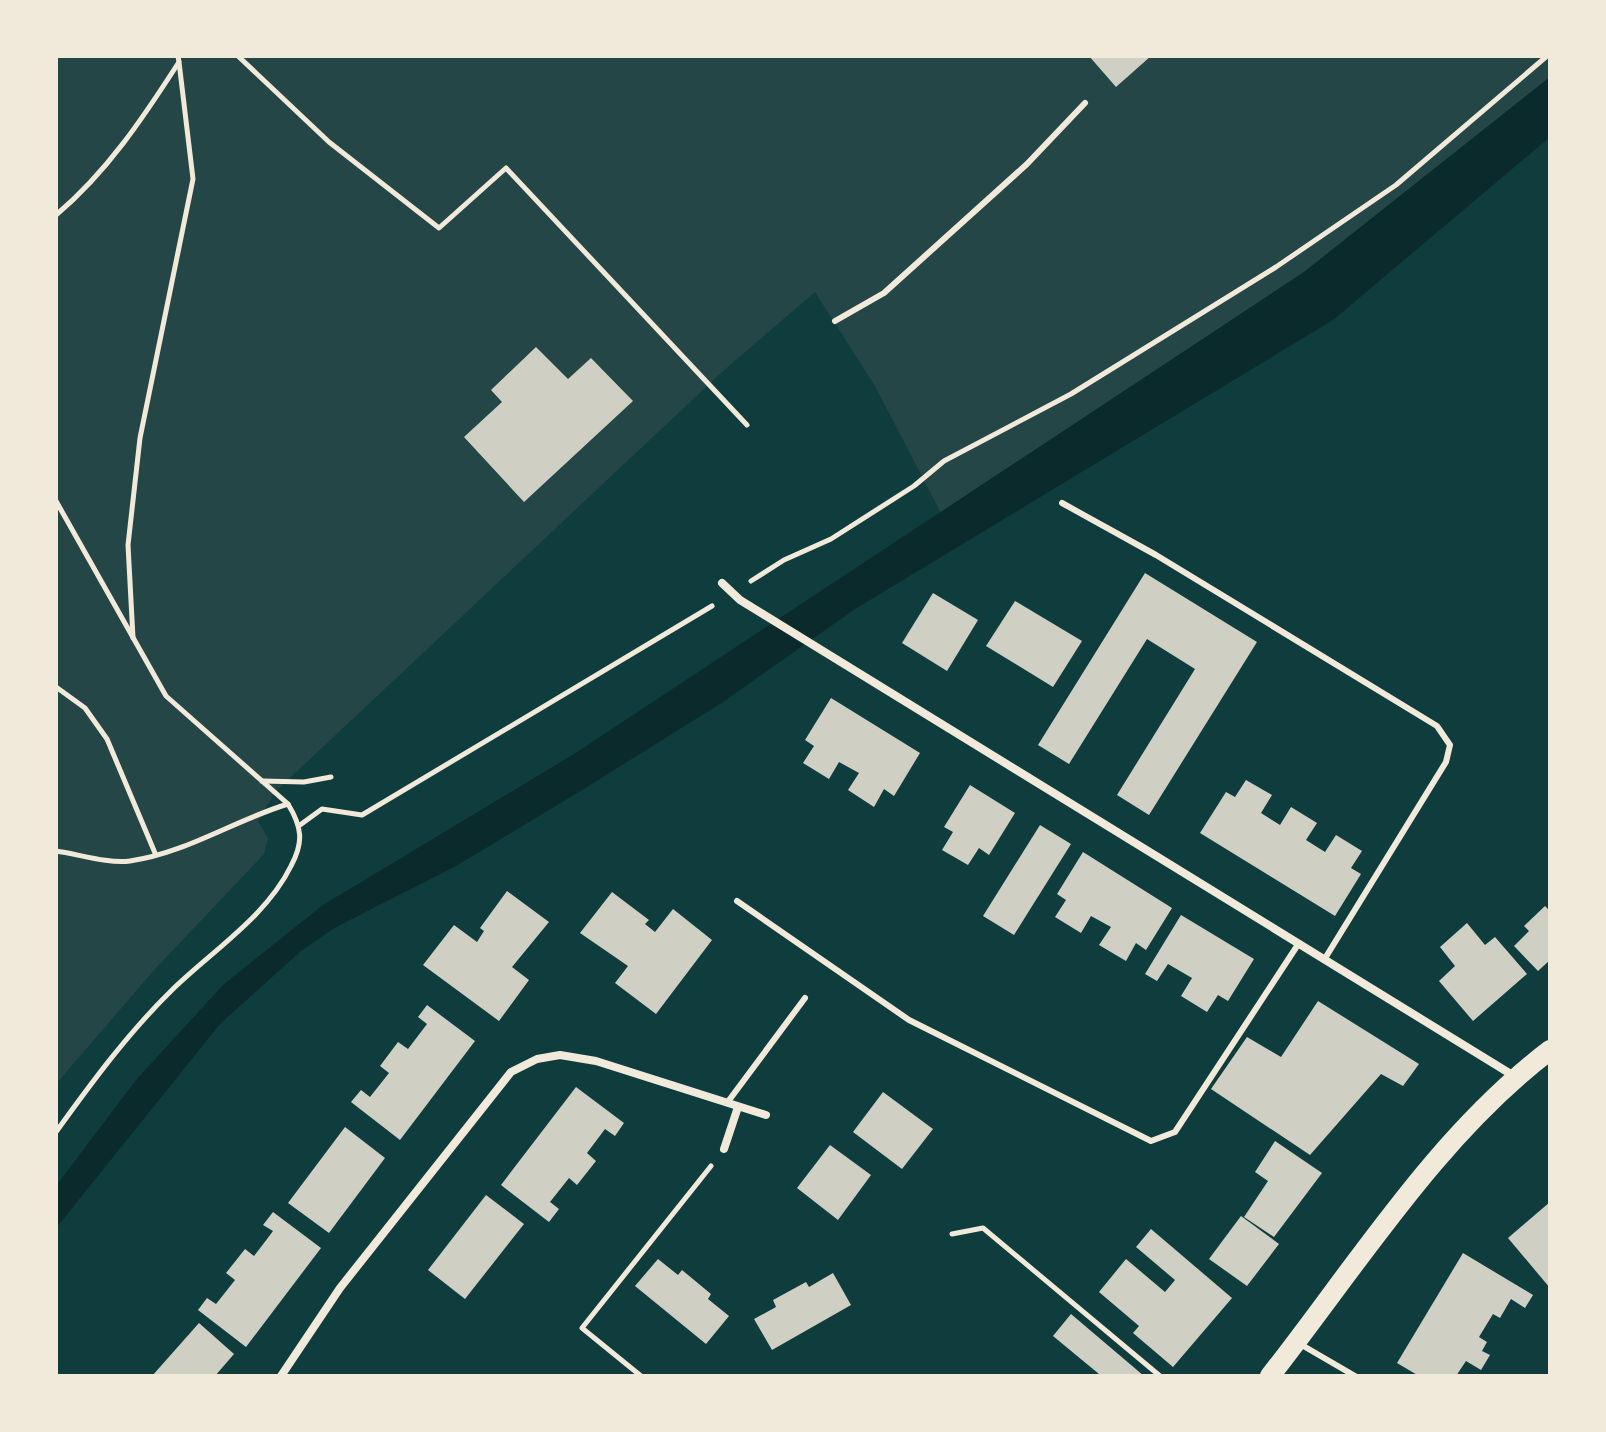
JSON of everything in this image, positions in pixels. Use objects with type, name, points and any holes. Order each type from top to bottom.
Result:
[{"type":"main road","points":[[1270,1376],[1458,1134],[1515,1077],[1550,1050]]},
{"type":"street","points":[[722,583],[740,600],[1515,1077]]},
{"type":"street","points":[[281,1376],[340,1288],[511,1072],[537,1059],[560,1055],[596,1061],[766,1115]]},
{"type":"street","points":[[724,1149],[738,1107]]},
{"type":"lane","points":[[835,321],[884,293],[1027,164],[1085,103]]},
{"type":"lane","points":[[1062,503],[1156,555],[1437,726],[1450,745],[1446,762],[1324,960]]},
{"type":"lane","points":[[737,901],[909,1020],[1151,1141],[1175,1132],[1299,943]]},
{"type":"lane","points":[[727,1103],[805,998]]},
{"type":"lane","points":[[1297,1342],[1355,1376]]},
{"type":"path","points":[[238,56],[329,142],[439,228],[506,168],[747,425]]},
{"type":"path","points":[[300,825],[322,809],[362,815],[646,648],[784,560],[831,539],[914,486],[944,461],[1071,394],[1276,267],[1396,185],[1547,56]]},
{"type":"path","points":[[56,215],[93,184],[178,59]]},
{"type":"path","points":[[133,640],[128,545],[140,438],[193,179],[178,59]]},
{"type":"path","points":[[56,501],[98,569],[133,640],[166,696],[288,804],[300,825],[302,838],[291,867],[267,901],[173,989],[112,1055],[56,1132]]},
{"type":"path","points":[[56,687],[85,708],[107,739],[155,853]]},
{"type":"path","points":[[261,781],[304,782],[331,777]]},
{"type":"path","points":[[56,851],[128,861],[206,839],[253,815],[288,804]]},
{"type":"path","points":[[641,1376],[582,1328],[724,1149]]},
{"type":"path","points":[[952,1234],[983,1228],[1160,1376]]},
{"type":"shaded area","points":[[56,56],[1550,56],[1550,77],[1304,272],[941,513],[875,386],[815,292],[722,372],[275,792],[258,821],[268,838],[264,854],[155,969],[56,1084]]},
{"type":"shaded area","points":[[1550,77],[1550,137],[1333,320],[855,609],[723,702],[582,790],[456,866],[336,927],[301,951],[220,1024],[56,1228],[56,1186],[136,1080],[224,984],[323,905],[574,754],[1304,272]]},
{"type":"building","points":[[1089,56],[1151,56],[1116,87]]},
{"type":"building","points":[[536,347],[568,379],[591,358],[633,401],[524,502],[464,437],[502,402],[491,390]]},
{"type":"building","points":[[1145,573],[1257,642],[1149,815],[1117,795],[1195,669],[1147,639],[1069,764],[1038,745]]},
{"type":"building","points":[[933,593],[978,620],[947,671],[902,643]]},
{"type":"building","points":[[1015,601],[1082,641],[1053,687],[986,646]]},
{"type":"building","points":[[831,698],[920,753],[894,796],[884,789],[874,807],[848,790],[859,773],[839,762],[829,779],[803,763],[814,746],[805,740]]},
{"type":"building","points":[[1246,780],[1272,795],[1261,813],[1280,825],[1291,807],[1317,823],[1306,840],[1325,852],[1336,835],[1362,851],[1351,868],[1361,874],[1335,916],[1200,833],[1226,792],[1235,797]]},
{"type":"building","points":[[970,785],[1015,813],[989,855],[979,848],[968,865],[942,850],[953,832],[944,827]]},
{"type":"building","points":[[1040,825],[1071,844],[1014,935],[983,916]]},
{"type":"building","points":[[1083,852],[1172,908],[1146,950],[1136,943],[1126,961],[1099,945],[1111,927],[1091,916],[1081,933],[1055,917],[1066,900],[1057,894]]},
{"type":"building","points":[[507,891],[549,922],[512,967],[529,980],[499,1021],[423,965],[454,925],[477,942],[484,931],[480,928]]},
{"type":"building","points":[[612,892],[649,920],[645,924],[655,932],[673,909],[712,940],[656,1014],[615,983],[628,966],[580,933]]},
{"type":"building","points":[[1545,906],[1550,911],[1550,960],[1538,971],[1514,946],[1529,931],[1524,926]]},
{"type":"building","points":[[1181,915],[1254,959],[1228,1001],[1218,995],[1207,1012],[1181,996],[1192,978],[1168,964],[1157,981],[1145,974]]},
{"type":"building","points":[[1467,923],[1485,945],[1495,937],[1527,974],[1473,1021],[1439,981],[1455,966],[1440,947]]},
{"type":"building","points":[[1318,1001],[1419,1064],[1403,1086],[1381,1074],[1310,1155],[1211,1089],[1247,1037],[1281,1057]]},
{"type":"building","points":[[427,1005],[475,1041],[400,1140],[351,1102],[361,1090],[370,1097],[389,1073],[380,1066],[398,1042],[408,1049],[427,1024],[418,1017]]},
{"type":"building","points":[[576,1087],[624,1123],[615,1136],[605,1129],[587,1153],[596,1161],[577,1185],[569,1178],[550,1202],[559,1209],[549,1222],[501,1185]]},
{"type":"building","points":[[883,1092],[933,1129],[902,1169],[853,1132]]},
{"type":"building","points":[[345,1127],[385,1158],[329,1233],[288,1203]]},
{"type":"building","points":[[1275,1141],[1322,1173],[1274,1237],[1244,1217],[1268,1181],[1255,1172]]},
{"type":"building","points":[[830,1145],[871,1175],[838,1220],[797,1188]]},
{"type":"building","points":[[486,1195],[524,1224],[465,1299],[428,1270]]},
{"type":"building","points":[[1550,1202],[1550,1288],[1508,1238]]},
{"type":"building","points":[[273,1212],[321,1248],[246,1347],[198,1310],[207,1298],[216,1304],[235,1280],[226,1273],[245,1249],[254,1256],[264,1243],[273,1231],[263,1225]]},
{"type":"building","points":[[1241,1216],[1279,1244],[1247,1286],[1209,1259]]},
{"type":"building","points":[[1151,1229],[1232,1298],[1173,1367],[1133,1333],[1139,1326],[1099,1292],[1126,1259],[1165,1292],[1175,1280],[1136,1247]]},
{"type":"building","points":[[1463,1253],[1533,1295],[1525,1308],[1511,1299],[1500,1318],[1493,1314],[1479,1337],[1487,1342],[1482,1351],[1490,1355],[1481,1370],[1466,1361],[1456,1376],[1419,1376],[1397,1363]]},
{"type":"building","points":[[658,1259],[678,1275],[682,1270],[711,1294],[708,1299],[729,1316],[706,1344],[635,1286]]},
{"type":"building","points":[[833,1273],[851,1305],[772,1350],[754,1319],[776,1307],[773,1300],[806,1282],[809,1287]]},
{"type":"building","points":[[1071,1314],[1144,1376],[1097,1376],[1099,1374],[1053,1336]]},
{"type":"building","points":[[199,1323],[234,1354],[215,1376],[152,1376]]}]
